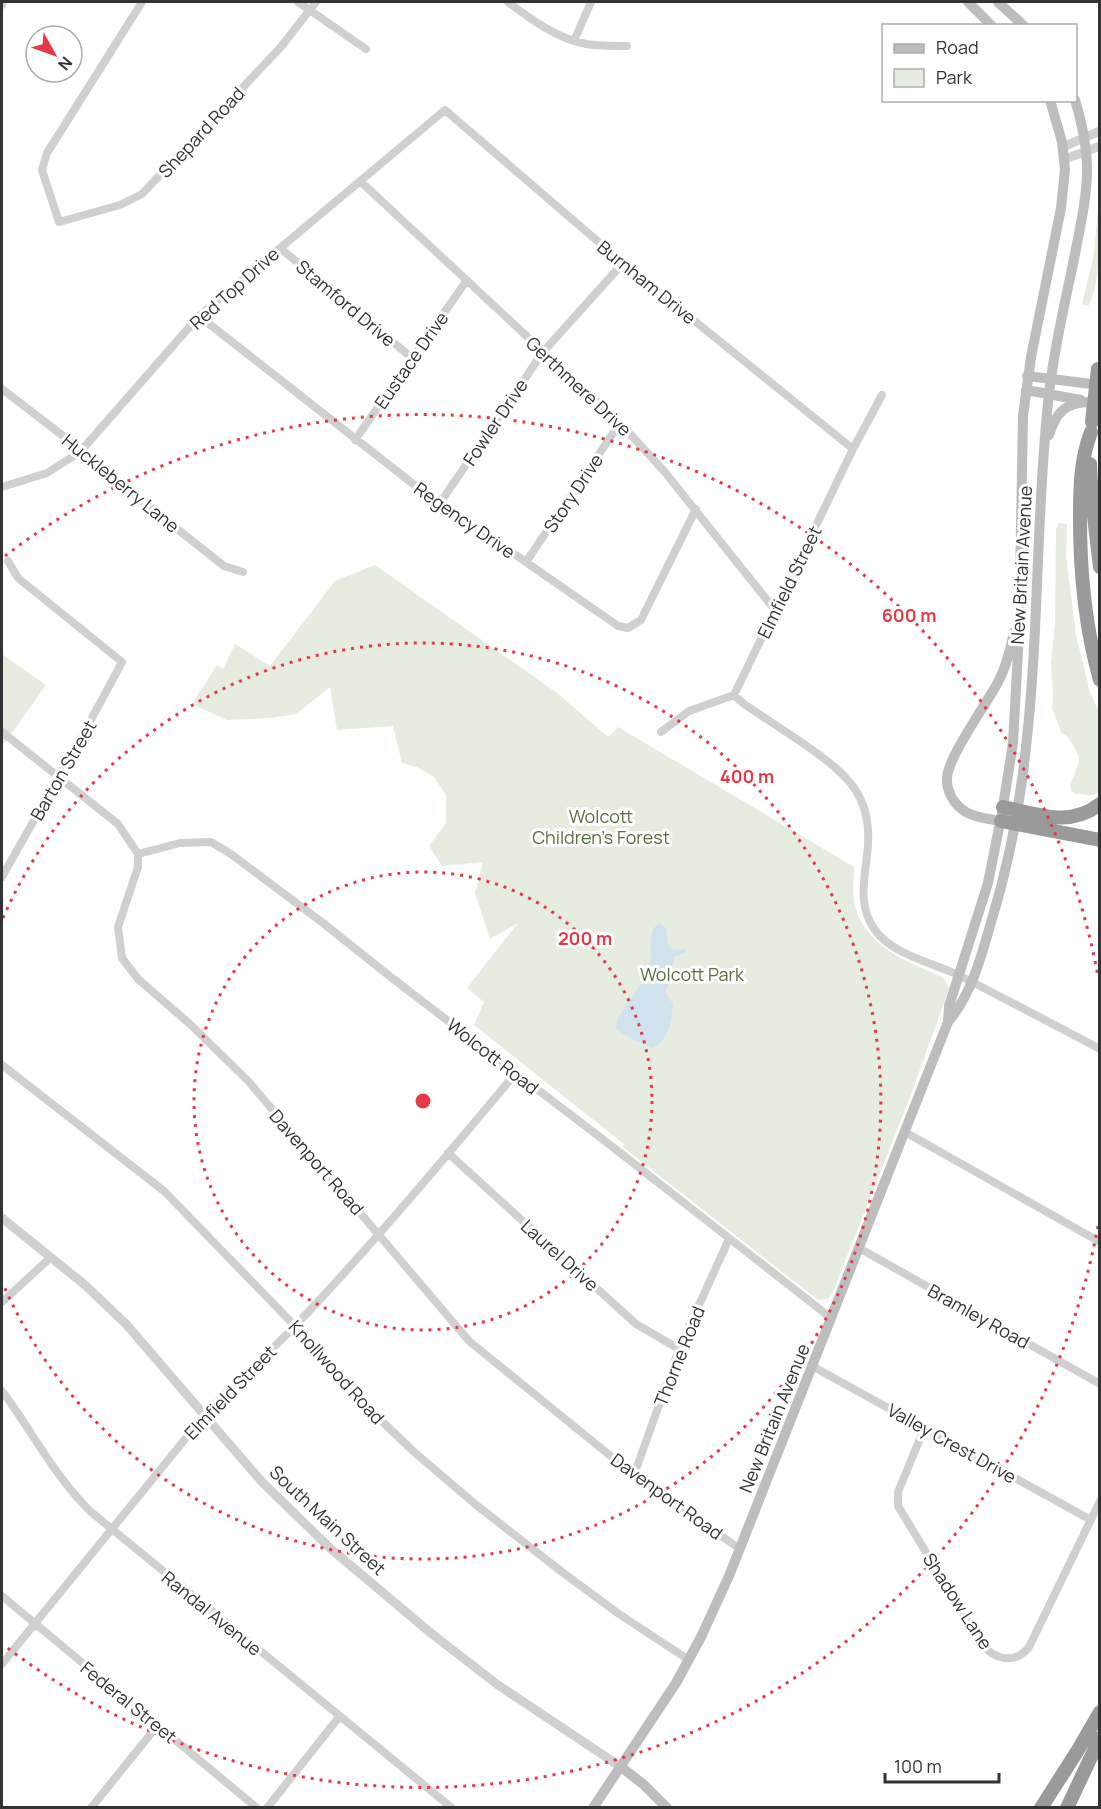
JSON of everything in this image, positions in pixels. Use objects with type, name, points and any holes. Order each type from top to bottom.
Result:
[{"type":"highway","points":[[1099,364],[1091,427],[1090,479],[1100,567]]},
{"type":"highway","points":[[1091,427],[1081,471],[1081,567],[1086,621],[1100,680]]},
{"type":"highway","points":[[1009,816],[1069,818],[1085,814],[1100,804]]},
{"type":"highway","points":[[1009,816],[1100,840]]},
{"type":"highway","points":[[1041,1808],[1100,1712]]},
{"type":"highway","points":[[1067,1808],[1100,1738]]},
{"type":"main road","points":[[968,2],[990,24]]},
{"type":"main road","points":[[998,2],[1022,24]]},
{"type":"main road","name":"New Britain Avenue","points":[[593,1808],[689,1660],[728,1579],[948,1022],[949,1006],[1009,816],[1019,611],[1021,457],[1026,390],[1062,202],[1065,159],[1051,102]]},
{"type":"main road","name":"New Britain Avenue","points":[[948,1022],[959,1010],[971,982],[997,902],[1009,816],[1029,724],[1048,394],[1083,207],[1087,173],[1084,138],[1075,102]]},
{"type":"main road","points":[[1028,376],[1100,385]]},
{"type":"main road","points":[[1026,390],[1095,403]]},
{"type":"main road","points":[[1044,452],[1059,412],[1075,403],[1095,403]]},
{"type":"main road","points":[[1009,816],[974,816],[960,808],[949,792],[947,778],[951,764],[999,680],[1019,611]]},
{"type":"main road","name":"South Main Street","points":[[621,1767],[643,1784],[667,1808]]},
{"type":"street","name":"Shepard Road","points":[[142,2],[47,153],[42,170],[59,222],[120,205],[142,194],[280,48],[316,2]]},
{"type":"street","points":[[298,2],[366,49]]},
{"type":"street","points":[[508,2],[559,35],[574,41],[586,44],[627,46]]},
{"type":"street","points":[[574,41],[591,2]]},
{"type":"street","name":"Red Top Drive","points":[[2,487],[47,473],[80,452],[199,316],[445,110]]},
{"type":"street","name":"Burnham Drive","points":[[445,110],[623,263],[853,449]]},
{"type":"street","points":[[1063,147],[1100,132]]},
{"type":"street","points":[[1065,159],[1100,146]]},
{"type":"street","name":"Gerthmere Drive","points":[[360,182],[620,423],[696,509],[757,589],[776,610]]},
{"type":"street","name":"Stamford Drive","points":[[280,248],[412,358]]},
{"type":"street","name":"Fowler Drive","points":[[440,502],[543,352],[623,263]]},
{"type":"street","name":"Eustace Drive","points":[[355,440],[467,280]]},
{"type":"street","name":"Regency Drive","points":[[199,316],[355,440],[618,626],[628,628],[641,620],[696,509]]},
{"type":"street","name":"Huckleberry Lane","points":[[2,389],[224,566],[243,572]]},
{"type":"street","name":"Elmfield Street","points":[[734,695],[853,449],[882,395]]},
{"type":"street","name":"Story Drive","points":[[526,562],[620,423]]},
{"type":"street","name":"Barton Street","points":[[2,877],[58,776],[82,738],[122,662],[18,578],[8,561]]},
{"type":"street","points":[[661,732],[689,711],[734,695],[838,768],[853,786],[865,809],[869,829],[863,895],[867,913],[875,930],[899,950],[960,976],[1100,1049]]},
{"type":"street","points":[[2,732],[118,824],[138,854]]},
{"type":"street","name":"Wolcott Road","points":[[138,854],[180,843],[211,842],[221,848],[323,923],[831,1318]]},
{"type":"street","name":"Davenport Road","points":[[138,854],[138,867],[118,927],[122,958],[138,979],[191,1025],[249,1082],[469,1341],[634,1475],[740,1549]]},
{"type":"street","name":"Knollwood Road","points":[[2,1065],[164,1191],[296,1326],[363,1403],[436,1472],[569,1578],[689,1660]]},
{"type":"street","name":"Elmfield Street","points":[[2,1664],[205,1416],[296,1326],[515,1074]]},
{"type":"street","points":[[905,1132],[1100,1242]]},
{"type":"street","name":"Laurel Drive","points":[[448,1153],[636,1324],[679,1349]]},
{"type":"street","name":"South Main Street","points":[[2,1218],[85,1285],[126,1324],[268,1488],[330,1549],[432,1634],[498,1685],[621,1767]]},
{"type":"street","name":"Thorne Road","points":[[634,1475],[679,1349],[729,1239]]},
{"type":"street","name":"Bramley Road","points":[[859,1248],[1100,1384]]},
{"type":"street","points":[[2,1302],[51,1257]]},
{"type":"street","name":"Valley Crest Drive","points":[[812,1366],[1091,1520]]},
{"type":"street","name":"Randal Avenue","points":[[2,1391],[26,1422],[68,1487],[90,1512],[452,1808]]},
{"type":"street","name":"Shadow Lane","points":[[924,1429],[898,1492],[898,1506],[981,1643],[995,1656],[1017,1657],[1029,1647],[1100,1501]]},
{"type":"street","name":"Federal Street","points":[[2,1596],[257,1808]]},
{"type":"street","points":[[267,1808],[339,1716]]},
{"type":"street","points":[[91,1808],[158,1726]]},
{"type":"green space","points":[[1099,198],[1097,271],[1088,306],[1082,304],[1094,254]]},
{"type":"green space","points":[[1059,523],[1067,524],[1066,556],[1076,635],[1090,692],[1099,712],[1099,791],[1093,795],[1075,794],[1071,791],[1070,785],[1079,757],[1069,738],[1061,732],[1052,708],[1051,663],[1055,624],[1056,529]]},
{"type":"green space","name":"Wolcott Park","points":[[375,565],[557,693],[608,737],[618,727],[854,867],[854,900],[858,916],[866,929],[887,949],[914,965],[942,977],[947,983],[949,989],[910,1097],[832,1294],[828,1299],[818,1300],[623,1147],[624,1144],[474,1025],[484,1002],[467,988],[518,923],[490,939],[475,893],[483,862],[442,866],[429,846],[446,823],[446,795],[434,777],[417,767],[402,763],[393,726],[337,730],[330,687],[296,714],[270,718],[227,720],[192,704],[217,665],[223,669],[235,644],[270,666],[335,581]]},
{"type":"green space","points":[[2,654],[46,685],[4,744],[2,742]]},
{"type":"water","points":[[659,923],[666,928],[668,946],[674,950],[686,949],[686,953],[674,957],[672,968],[674,972],[665,992],[673,1004],[670,1023],[663,1040],[652,1048],[616,1029],[617,1020],[641,984],[642,975],[651,960],[650,942],[653,929]]},
{"type":"park label","name":"Wolcott Children's Forest","points":[[601,826]]}]
